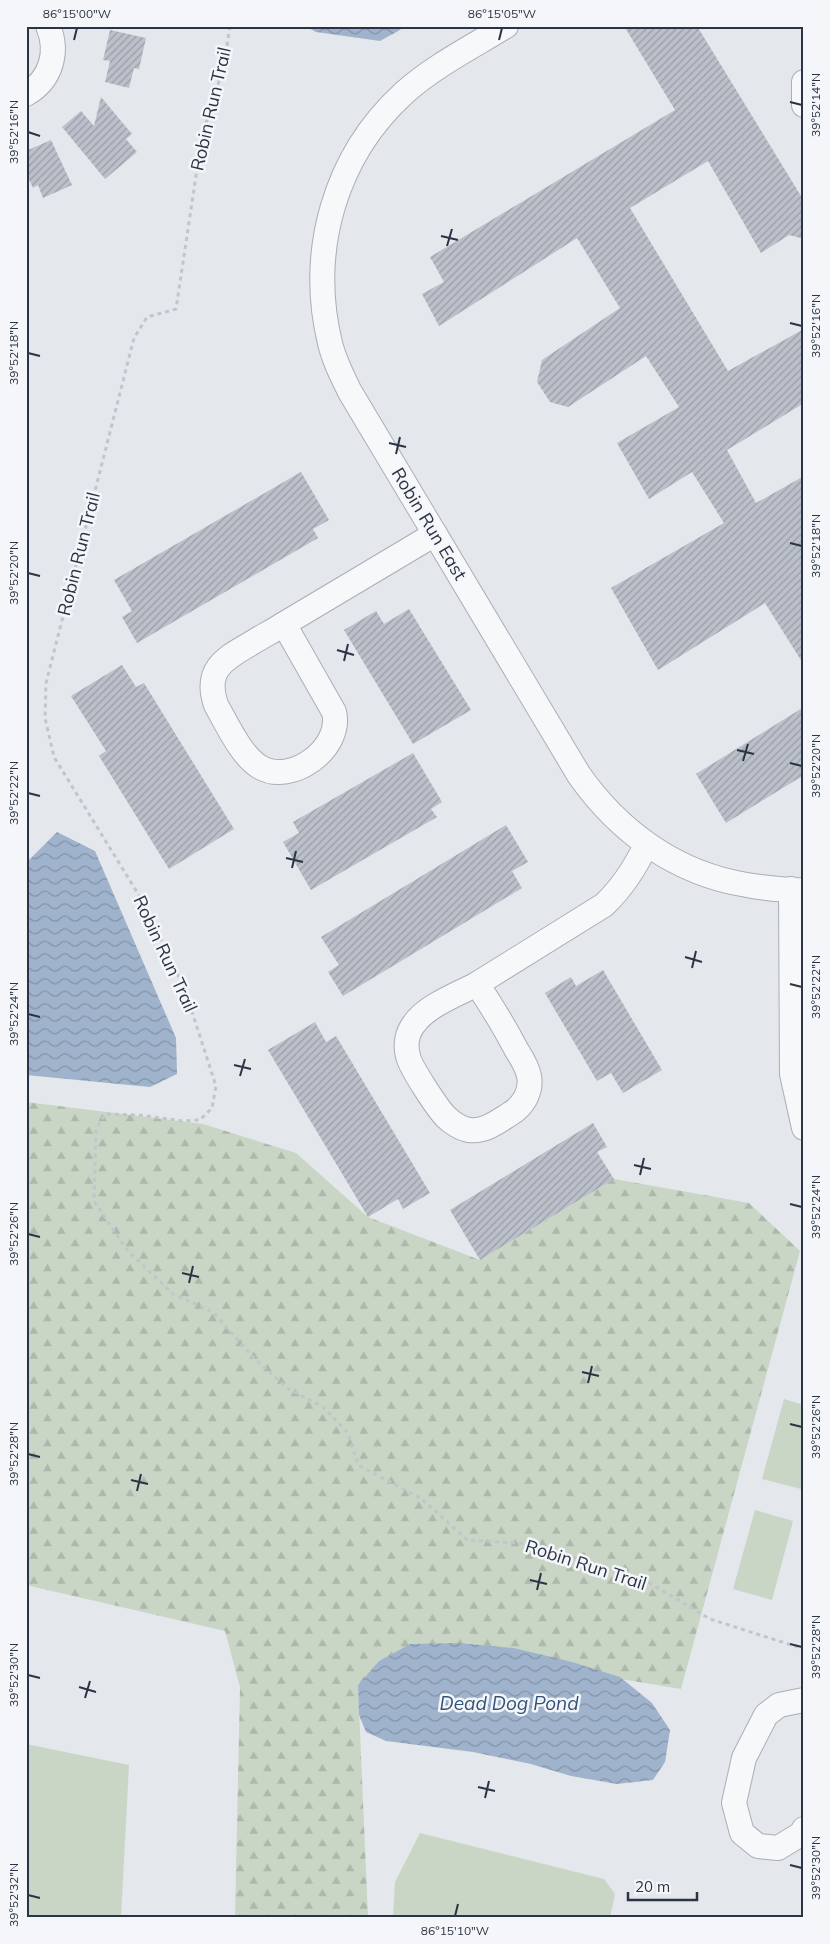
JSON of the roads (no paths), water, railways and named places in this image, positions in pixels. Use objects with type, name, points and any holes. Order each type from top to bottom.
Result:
[{"type":"street","points":[[29,92],[45,77],[51,66],[54,49],[48,26]]},
{"type":"street","name":"Robin Run East","points":[[506,26],[431,71],[406,92],[376,122],[344,174],[332,207],[324,239],[321,292],[325,323],[337,364],[350,392],[579,776],[606,809],[646,845],[665,857],[715,878],[758,888],[798,889]]},
{"type":"street","points":[[804,82],[804,105]]},
{"type":"street","points":[[284,624],[334,712],[335,722],[331,740],[319,755],[288,772],[278,773],[263,769],[247,756],[216,705],[212,695],[212,684],[217,669],[226,657],[435,534]]},
{"type":"street","points":[[477,984],[506,1028],[525,1064],[529,1085],[525,1100],[514,1112],[488,1128],[470,1130],[464,1129],[444,1114],[408,1059],[407,1042],[412,1026],[422,1014],[477,984],[604,906],[632,873],[646,845]]},
{"type":"street","points":[[798,889],[792,1074],[804,1128]]},
{"type":"street","points":[[804,1700],[779,1705],[766,1715],[744,1758],[734,1803],[742,1833],[758,1846],[778,1848],[802,1834],[804,1829]]},
{"type":"water","points":[[305,26],[403,26],[400,30],[380,41],[316,32]]},
{"type":"water","points":[[57,832],[95,851],[176,1038],[177,1074],[150,1087],[26,1075],[26,863]]},
{"type":"water","name":"Dead Dog Pond","points":[[458,1643],[514,1648],[572,1662],[620,1677],[652,1703],[670,1730],[665,1762],[653,1780],[617,1784],[571,1776],[531,1764],[473,1752],[386,1741],[366,1732],[359,1715],[358,1685],[379,1661],[410,1644]]}]
